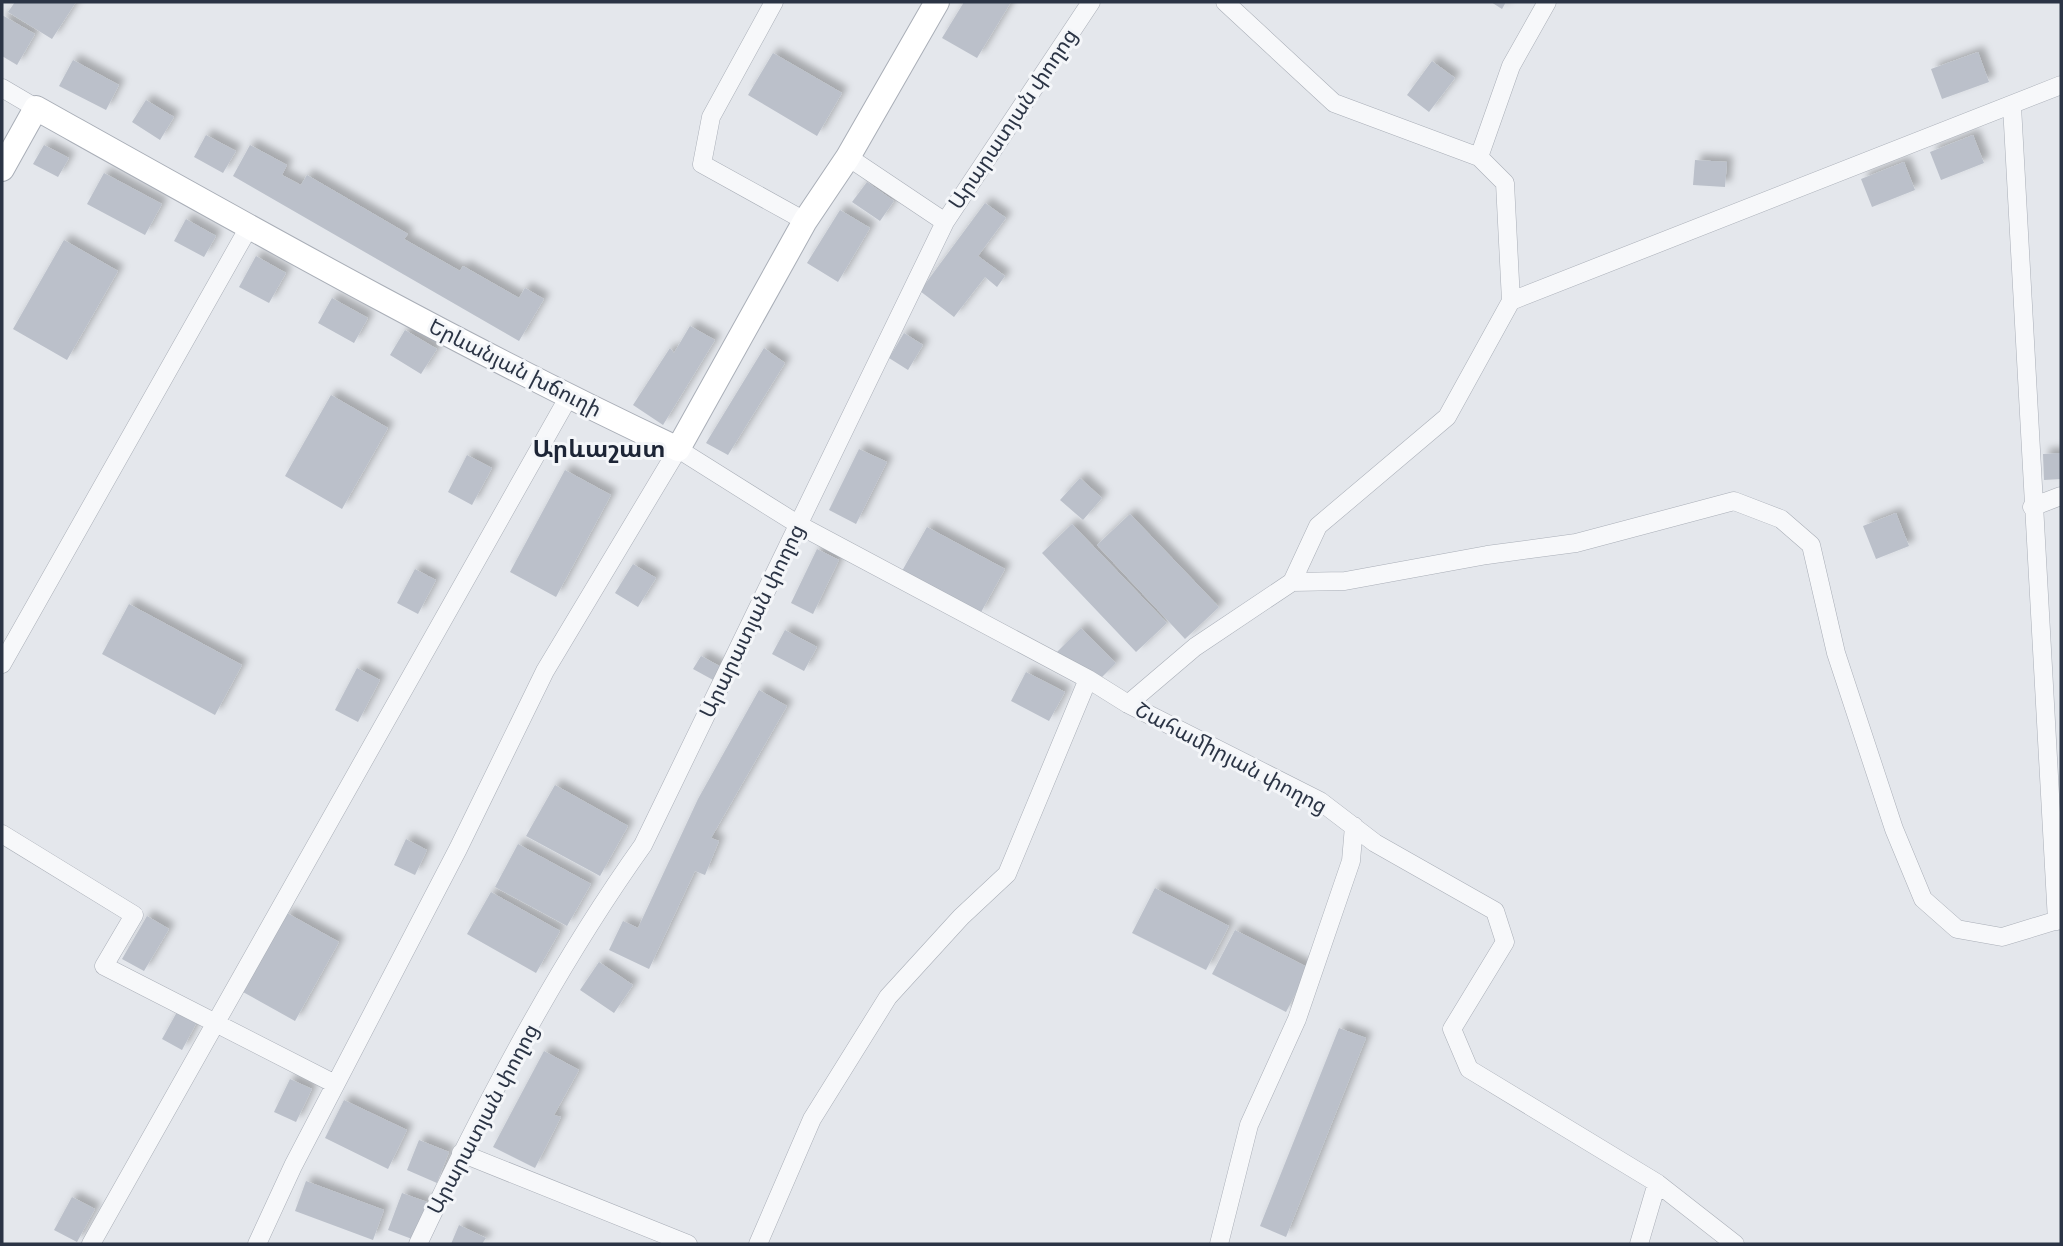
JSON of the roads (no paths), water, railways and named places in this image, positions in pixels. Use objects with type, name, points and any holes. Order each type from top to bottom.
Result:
[{"type":"main road","points":[[678,449],[805,221],[848,157],[937,2]]},
{"type":"main road","points":[[2,169],[36,107]]},
{"type":"main road","name":"Երևանյան խճուղի","points":[[36,107],[249,227],[568,398],[678,449]]},
{"type":"street","points":[[774,2],[711,117],[702,164],[805,221]]},
{"type":"street","name":"Արարատյան փողոց","points":[[418,1244],[461,1153],[599,907],[643,845],[945,222],[1091,2]]},
{"type":"street","points":[[1128,704],[1195,647],[1292,582],[1318,526],[1447,417],[1511,301],[1505,183],[1479,157],[1334,103],[1225,2]]},
{"type":"street","points":[[1479,157],[1511,66],[1547,2]]},
{"type":"street","points":[[1511,301],[2061,85]]},
{"type":"street","points":[[2,88],[36,107]]},
{"type":"street","points":[[1292,582],[1345,581],[1487,555],[1576,543],[1734,501],[1781,519],[1811,545],[1836,653],[1894,829],[1923,899],[1957,929],[2002,937],[2059,920],[2032,507],[2012,106]]},
{"type":"street","points":[[848,157],[945,222]]},
{"type":"street","points":[[2,664],[249,227]]},
{"type":"street","points":[[91,1244],[568,398]]},
{"type":"street","points":[[257,1244],[335,1084],[458,849],[545,671],[678,449]]},
{"type":"street","name":"Շահամիրյան փողոց","points":[[678,449],[799,525],[1088,679],[1128,704],[1320,801],[1375,843],[1495,911],[1505,942],[1452,1029],[1469,1069],[1657,1183],[1735,1244]]},
{"type":"street","points":[[2032,507],[2061,496]]},
{"type":"street","points":[[758,1244],[812,1119],[888,997],[961,917],[1007,874],[1088,679]]},
{"type":"street","points":[[1219,1244],[1249,1125],[1297,1019],[1350,861],[1354,826]]},
{"type":"street","points":[[2,834],[134,915],[104,967],[335,1084]]},
{"type":"street","points":[[461,1153],[688,1244]]},
{"type":"street","points":[[1639,1244],[1657,1183]]},
{"type":"district","name":"Արևաշատ","points":[[599,449]]}]
